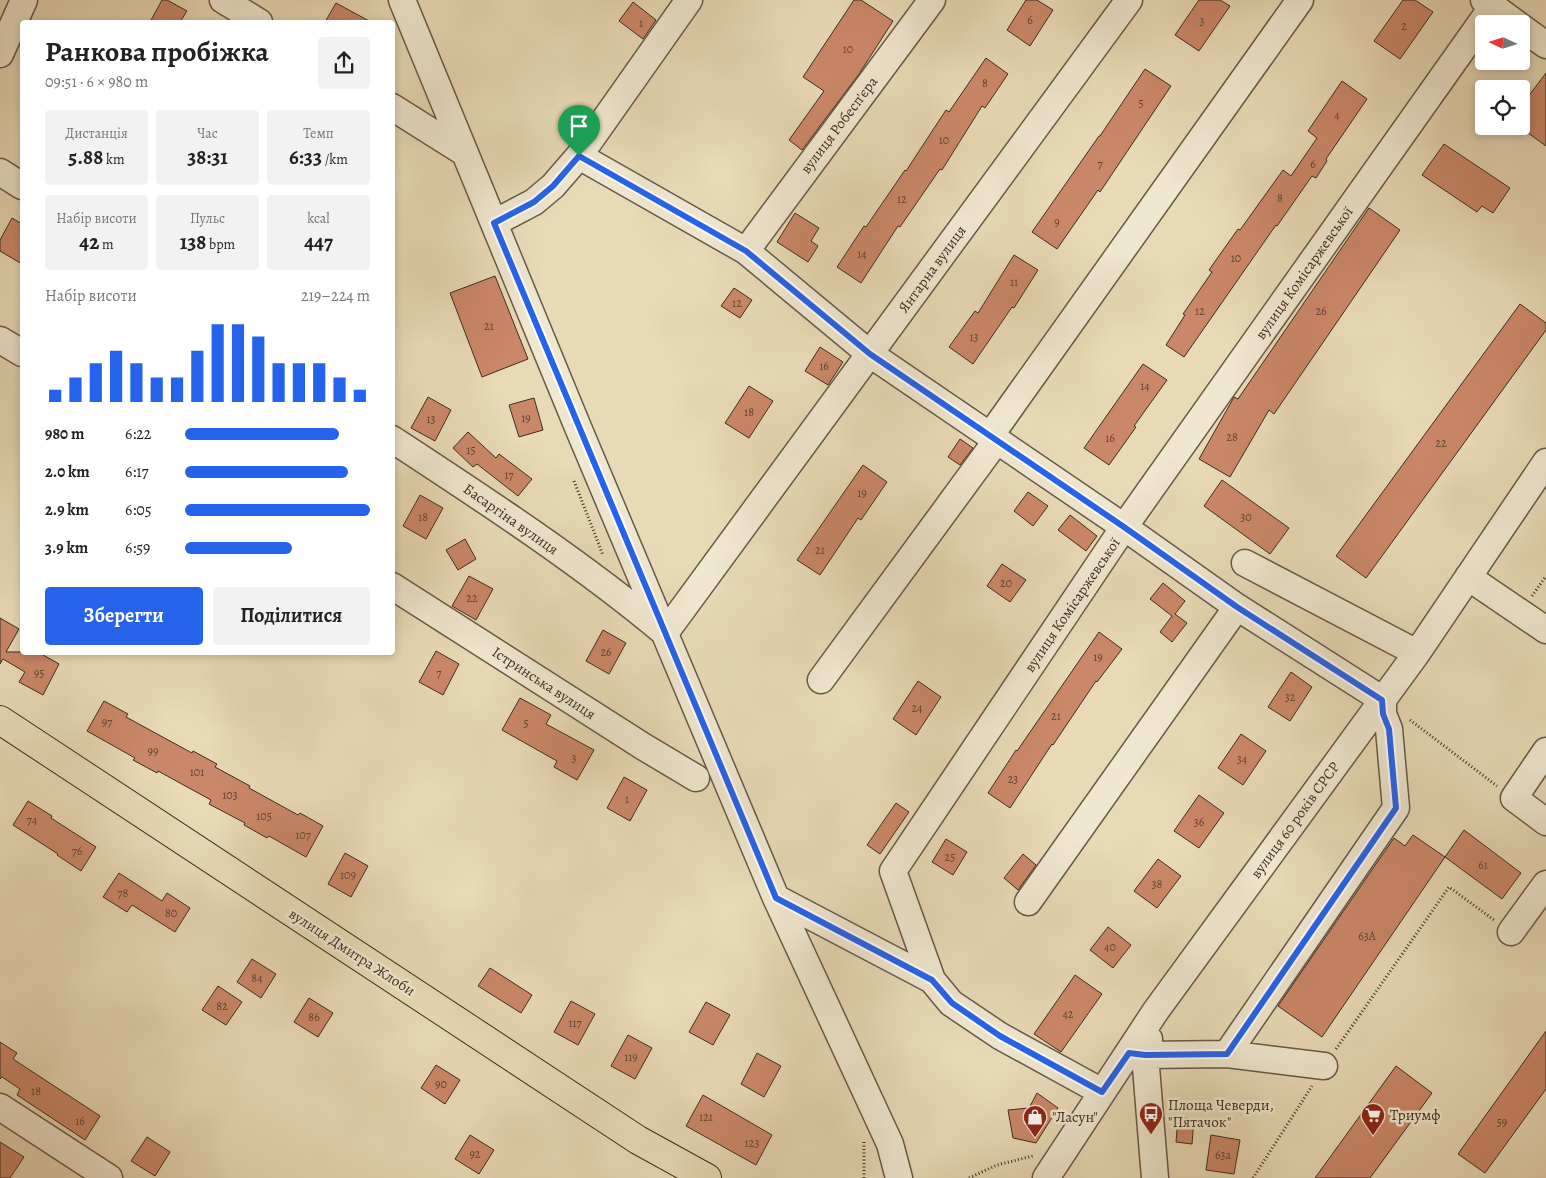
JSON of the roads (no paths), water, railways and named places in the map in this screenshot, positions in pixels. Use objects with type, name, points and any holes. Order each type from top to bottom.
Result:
[{"type":"main road","name":"вулиця Дмитра Жлоби","points":[[0,720],[638,1140],[707,1178]]},
{"type":"street","points":[[0,54],[24,0]]},
{"type":"street","points":[[223,0],[255,20]]},
{"type":"street","points":[[402,0],[776,898],[890,1144],[899,1178]]},
{"type":"street","points":[[494,223],[534,202],[553,186],[579,156],[689,0]]},
{"type":"street","name":"вулиця Робесп'єра","points":[[746,251],[932,0]]},
{"type":"street","name":"Янтарна вулиця","points":[[665,634],[1129,0]]},
{"type":"street","points":[[821,680],[994,438],[1300,0]]},
{"type":"street","points":[[1488,3],[1505,15]]},
{"type":"street","name":"вулиця Комісаржевської","points":[[1102,1092],[1000,1036],[952,1003],[932,980],[893,871],[1124,527],[1488,3]]},
{"type":"street","points":[[1530,33],[1546,45]]},
{"type":"street","points":[[395,109],[465,153]]},
{"type":"street","points":[[579,156],[746,251],[870,354],[1124,527],[1237,607],[1382,700],[1383,714],[1389,729],[1396,808],[1227,1054]]},
{"type":"street","points":[[0,172],[20,185]]},
{"type":"street","points":[[0,340],[20,352]]},
{"type":"street","name":"Басаргіна вулиця","points":[[395,441],[491,504],[628,602],[665,634]]},
{"type":"street","name":"вулиця 60 років СРСР","points":[[1046,1178],[1102,1092],[1137,1054],[1156,1012],[1418,653],[1546,462]]},
{"type":"street","points":[[1245,563],[1418,653]]},
{"type":"street","points":[[1468,577],[1546,630]]},
{"type":"street","name":"Істринська вулиця","points":[[395,588],[644,747],[696,778]]},
{"type":"street","points":[[1028,902],[1237,607]]},
{"type":"street","points":[[1546,751],[1514,798],[1546,822]]},
{"type":"street","points":[[1511,932],[1546,884]]},
{"type":"street","points":[[776,898],[932,980]]},
{"type":"street","points":[[1155,1178],[1137,1054],[1227,1054],[1324,1066]]},
{"type":"street","points":[[0,1107],[109,1178]]},
{"type":"place","name":"Площа Чеверди, \"Пятачок\"","points":[[1151,1135]]},
{"type":"place","name":"Триумф","points":[[1373,1136]]},
{"type":"place","name":"\"Ласун\"","points":[[1035,1138]]}]
